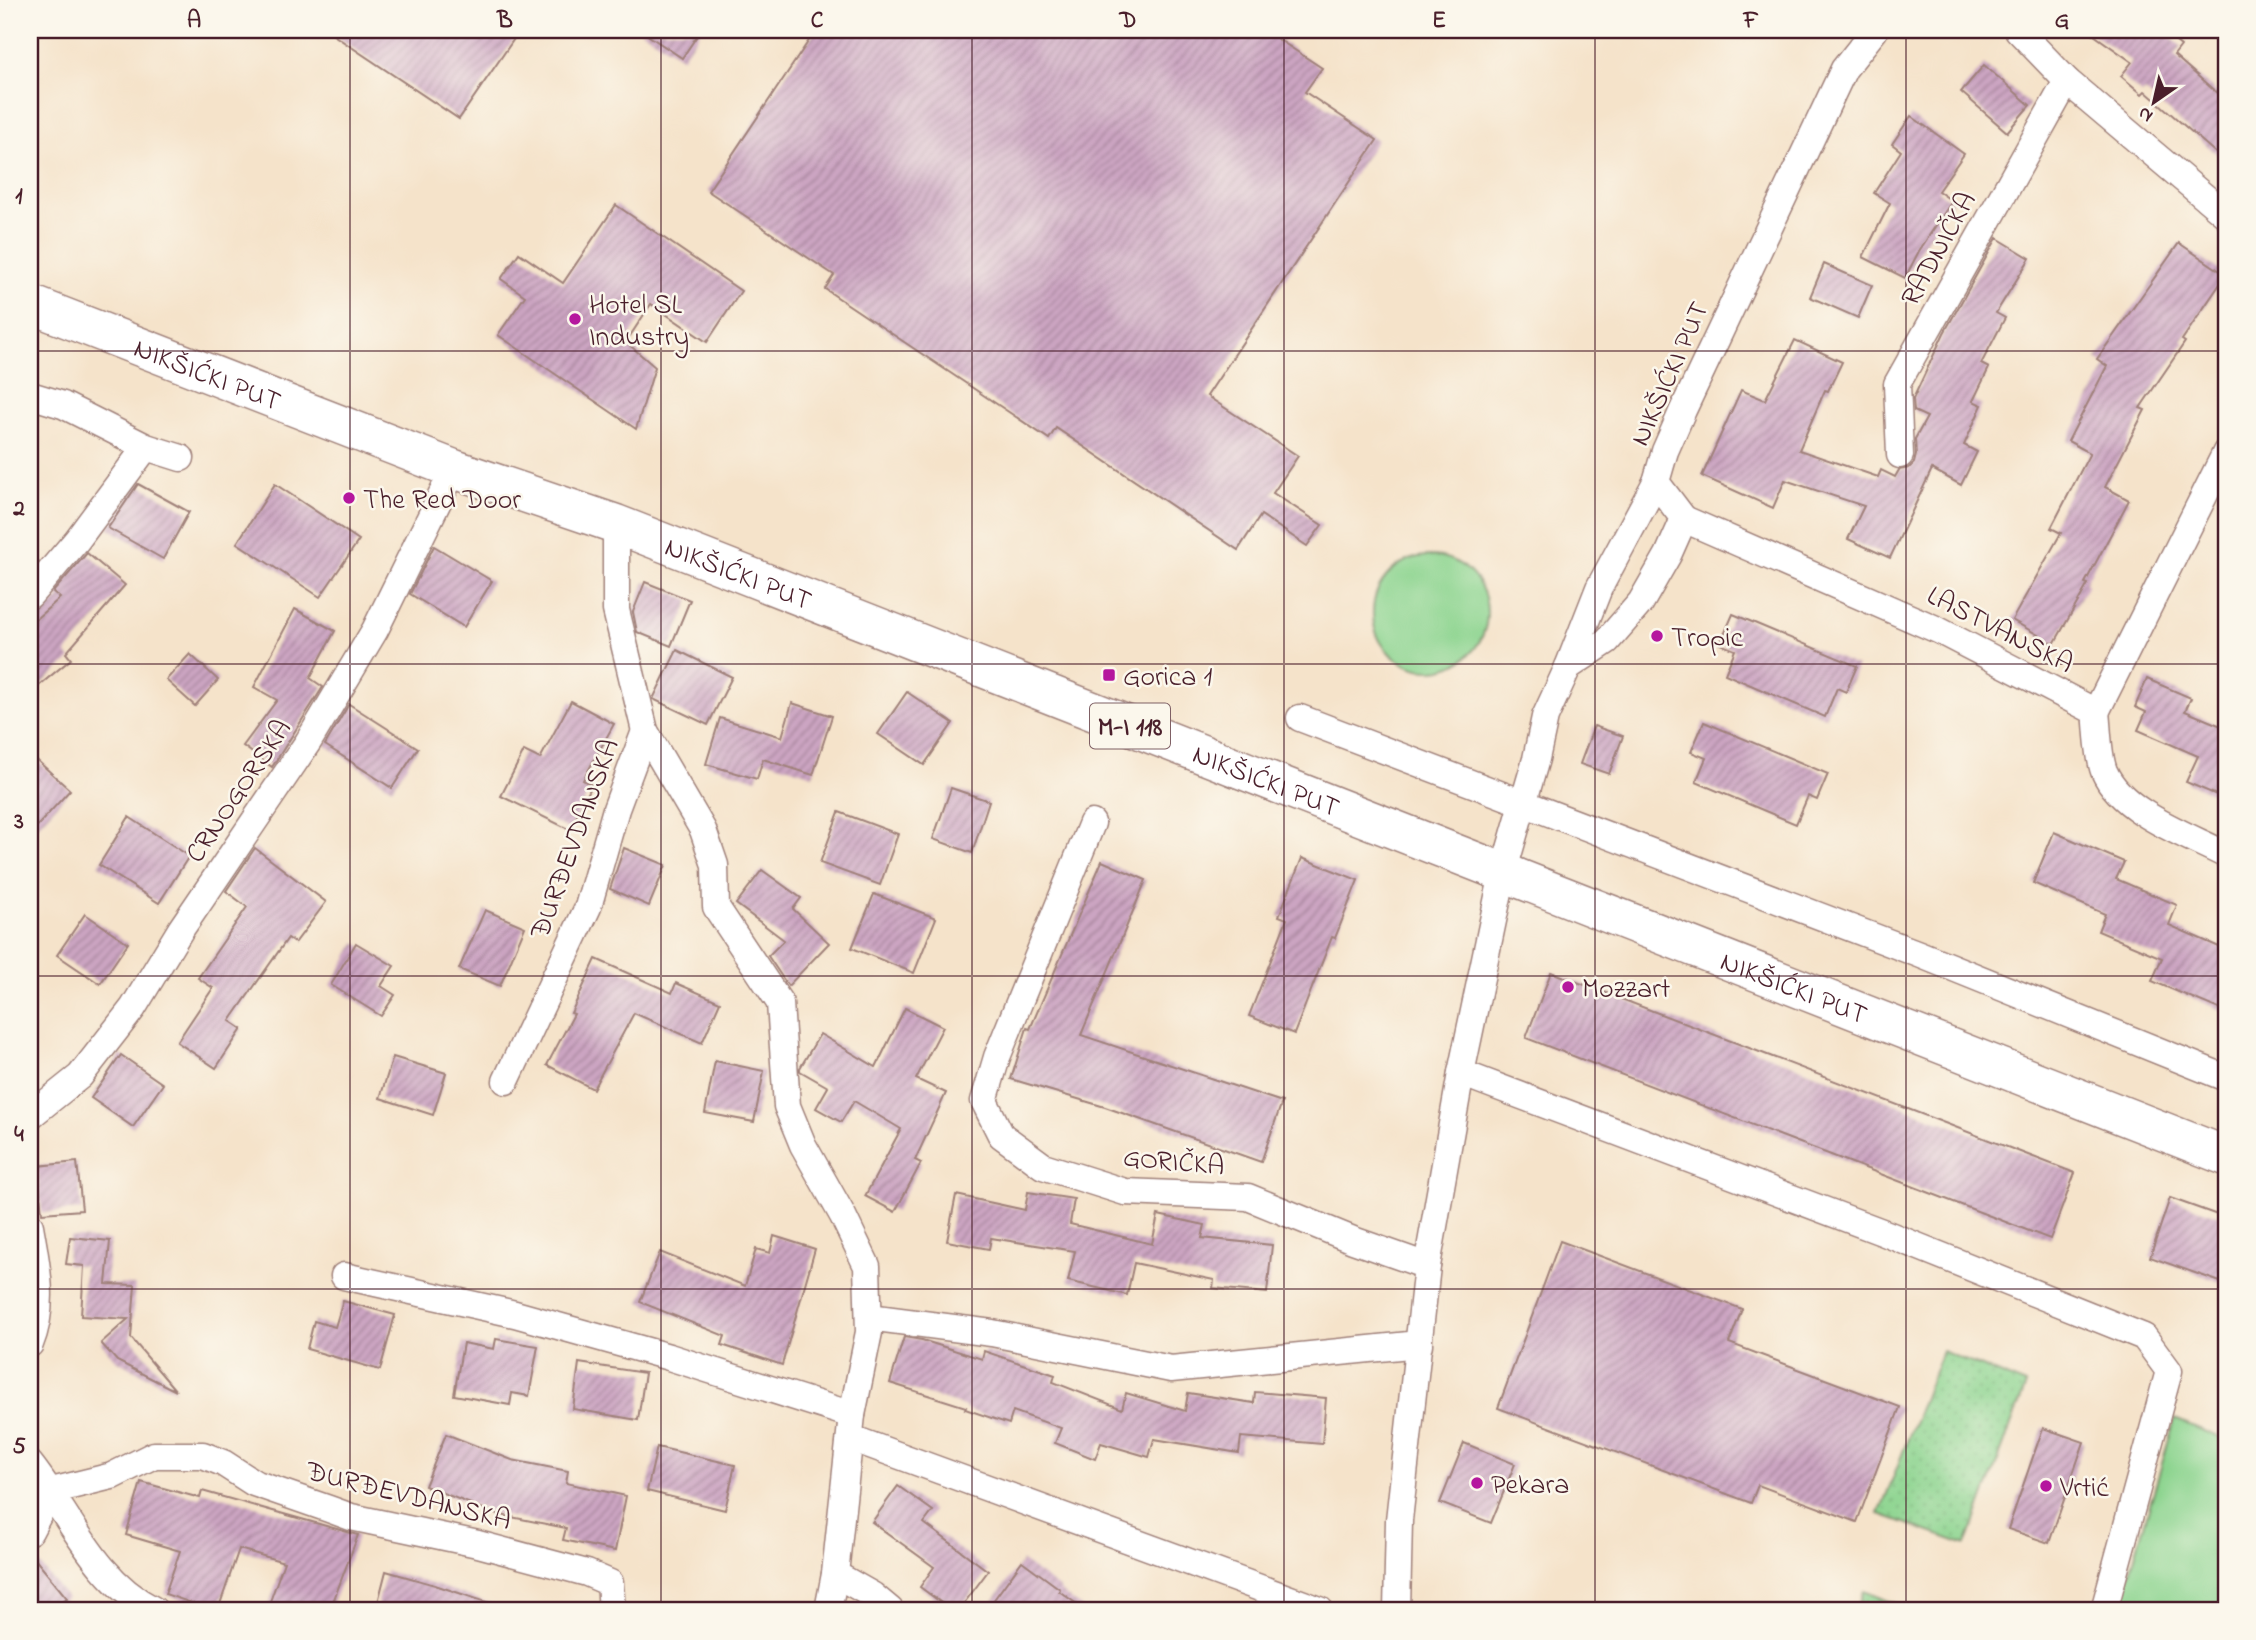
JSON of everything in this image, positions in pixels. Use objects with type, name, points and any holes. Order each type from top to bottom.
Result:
[{"type":"main road","name":"NIKŠIĆKI PUT","points":[[30,304],[454,469],[615,524],[2226,1156]]},
{"type":"street","name":"NIKŠIĆKI PUT","points":[[1685,519],[1656,482],[1665,452],[1844,69],[1875,30]]},
{"type":"street","points":[[2018,30],[2067,80],[2226,215]]},
{"type":"street","name":"RADNIČKA","points":[[1900,455],[1897,384],[2067,80]]},
{"type":"street","points":[[30,395],[63,405],[146,447],[181,458]]},
{"type":"street","points":[[30,595],[77,540],[146,447]]},
{"type":"street","points":[[2223,466],[2096,712],[2104,770],[2120,795],[2144,813],[2226,855]]},
{"type":"street","name":"CRNOGORSKA","points":[[30,1116],[80,1076],[133,1008],[181,929],[308,742],[375,630],[454,469]]},
{"type":"street","points":[[1398,1610],[1399,1520],[1427,1266],[1461,1073],[1503,873],[1536,759],[1545,717],[1599,588],[1656,482]]},
{"type":"street","points":[[1568,667],[1607,641],[1641,602],[1685,519]]},
{"type":"street","name":"LASTVANSKA","points":[[1685,519],[1938,629],[2096,712]]},
{"type":"street","name":"ĐURĐEVDANSKA","points":[[615,524],[617,610],[645,731],[703,830],[715,865],[716,907],[780,1003],[787,1106],[803,1145],[843,1216],[867,1266],[869,1332],[852,1426],[835,1574],[828,1610]]},
{"type":"street","points":[[1300,718],[1919,954],[2226,1078]]},
{"type":"street","name":"ĐURĐEVDANSKA","points":[[506,1081],[588,907],[616,809],[645,731]]},
{"type":"street","name":"GORIČKA","points":[[1091,823],[997,1058],[984,1101],[1001,1135],[1043,1166],[1125,1192],[1248,1197],[1353,1240],[1427,1266]]},
{"type":"street","points":[[1461,1073],[1882,1232],[2144,1337],[2169,1371],[2104,1610]]},
{"type":"street","points":[[30,1226],[40,1301],[36,1329],[30,1344]]},
{"type":"street","points":[[344,1276],[515,1314],[669,1357],[1320,1610]]},
{"type":"street","points":[[869,1317],[992,1334],[1171,1369],[1419,1344]]},
{"type":"street","name":"ĐURĐEVDANSKA","points":[[51,1491],[112,1476],[153,1455],[203,1455],[223,1463],[254,1483],[328,1510],[478,1544],[587,1573],[610,1583],[612,1610]]},
{"type":"street","points":[[30,1464],[51,1491],[83,1544],[110,1577],[154,1610]]},
{"type":"street","points":[[30,1531],[51,1491]]},
{"type":"street","points":[[835,1574],[872,1595],[890,1610]]},
{"type":"green space","points":[[1430,556],[1452,560],[1462,565],[1478,581],[1483,591],[1487,613],[1483,635],[1478,645],[1462,661],[1452,666],[1430,670],[1408,666],[1398,661],[1382,645],[1377,635],[1373,613],[1377,591],[1382,581],[1398,565],[1408,560]]},
{"type":"green space","points":[[1942,1351],[2026,1385],[1966,1545],[1879,1514]]},
{"type":"green space","points":[[2175,1419],[2226,1440],[2226,1610],[2119,1610]]},
{"type":"green space","points":[[1864,1591],[1911,1610],[1856,1610]]},
{"type":"building","points":[[326,30],[520,30],[459,119]]},
{"type":"building","points":[[640,30],[701,30],[682,58]]},
{"type":"building","points":[[816,30],[1264,30],[1322,68],[1305,92],[1377,140],[1207,396],[1298,456],[1273,493],[1322,525],[1307,546],[1261,515],[1238,550],[1056,428],[1049,439],[825,289],[834,275],[708,191]]},
{"type":"building","points":[[2087,30],[2161,30],[2181,46],[2174,55],[2226,101],[2226,162],[2145,91],[2142,94],[2121,76],[2132,62]]},
{"type":"building","points":[[1984,65],[2030,105],[2007,132],[1961,92]]},
{"type":"building","points":[[1911,116],[1964,154],[1938,191],[1952,201],[1919,251],[1905,278],[1863,257],[1890,203],[1874,193],[1901,151],[1892,144]]},
{"type":"building","name":"Hotel SL Industry","points":[[616,205],[741,291],[707,342],[651,304],[626,342],[655,367],[636,429],[498,335],[525,296],[501,279],[519,253],[563,283]]},
{"type":"building","points":[[1997,238],[2030,258],[1996,313],[2005,318],[1981,364],[1989,368],[1973,401],[1982,405],[1964,445],[1977,452],[1961,485],[1932,469],[1890,558],[1848,539],[1864,506],[1785,480],[1773,508],[1702,476],[1741,390],[1765,400],[1795,340],[1842,362],[1828,391],[1825,390],[1799,450],[1878,477],[1881,470],[1895,477],[1899,470],[1909,468],[1916,455],[1915,439],[1927,417],[1914,411],[1913,399],[1944,333]]},
{"type":"building","points":[[2179,243],[2226,275],[2140,408],[2145,410],[2105,487],[2129,500],[2085,583],[2088,584],[2054,644],[2012,620],[2061,533],[2051,528],[2090,453],[2068,441],[2107,366],[2097,359]]},
{"type":"building","points":[[1824,264],[1872,285],[1858,318],[1810,297]]},
{"type":"building","points":[[138,484],[189,512],[163,559],[108,528]]},
{"type":"building","points":[[275,484],[359,540],[320,597],[237,543]]},
{"type":"building","points":[[434,546],[492,581],[464,627],[410,594]]},
{"type":"building","points":[[87,553],[125,585],[66,653],[71,659],[30,693],[30,624],[60,598],[53,592]]},
{"type":"building","points":[[645,582],[690,600],[671,646],[637,632],[633,612]]},
{"type":"building","points":[[295,609],[335,631],[310,678],[323,687],[272,767],[243,746],[277,700],[254,687]]},
{"type":"building","points":[[1733,614],[1857,666],[1846,692],[1837,688],[1825,717],[1725,674],[1735,650],[1720,644]]},
{"type":"building","points":[[677,650],[732,677],[708,725],[653,699]]},
{"type":"building","points":[[190,654],[218,680],[195,706],[166,680]]},
{"type":"building","points":[[2147,679],[2191,698],[2185,711],[2226,728],[2226,799],[2186,782],[2198,756],[2138,730],[2146,712],[2135,707]]},
{"type":"building","points":[[907,692],[953,723],[924,765],[878,734]]},
{"type":"building","points":[[571,701],[614,724],[583,780],[592,785],[570,830],[501,796],[524,751],[540,759]]},
{"type":"building","points":[[792,703],[832,716],[813,775],[763,759],[757,779],[706,764],[720,718],[782,737]]},
{"type":"building","points":[[349,704],[418,748],[392,788],[325,745]]},
{"type":"building","points":[[1704,722],[1828,774],[1817,800],[1808,796],[1796,824],[1696,782],[1706,758],[1691,752]]},
{"type":"building","points":[[1594,726],[1623,736],[1609,774],[1580,764]]},
{"type":"building","points":[[30,754],[70,790],[30,834]]},
{"type":"building","points":[[951,788],[989,801],[972,853],[933,839]]},
{"type":"building","points":[[839,812],[898,834],[880,885],[820,863]]},
{"type":"building","points":[[129,817],[189,856],[159,903],[99,865]]},
{"type":"building","points":[[2054,832],[2124,862],[2116,879],[2177,905],[2169,925],[2226,950],[2226,1012],[2152,981],[2162,958],[2098,931],[2105,914],[2033,883]]},
{"type":"building","points":[[255,848],[326,902],[295,943],[288,938],[230,1021],[242,1029],[216,1068],[177,1042],[213,988],[198,978],[247,907],[226,891]]},
{"type":"building","points":[[624,848],[666,865],[649,906],[610,889]]},
{"type":"building","points":[[1302,858],[1358,880],[1335,938],[1332,937],[1294,1034],[1249,1016],[1287,919],[1279,916]]},
{"type":"building","points":[[1102,861],[1146,880],[1081,1035],[1282,1102],[1261,1162],[1105,1107],[1011,1079],[1027,1028],[1030,1029]]},
{"type":"building","points":[[762,870],[801,898],[793,909],[829,943],[788,986],[768,956],[784,940],[736,904]]},
{"type":"building","points":[[874,894],[936,918],[914,973],[852,948]]},
{"type":"building","points":[[485,910],[525,927],[500,986],[459,969]]},
{"type":"building","points":[[85,914],[128,943],[100,984],[57,955]]},
{"type":"building","points":[[356,943],[394,966],[381,986],[395,995],[381,1016],[331,985]]},
{"type":"building","points":[[596,959],[672,993],[676,983],[720,1002],[702,1043],[634,1013],[593,1089],[547,1065],[574,1014],[571,1013]]},
{"type":"building","points":[[1551,972],[2075,1173],[2050,1239],[1526,1038]]},
{"type":"building","points":[[905,1008],[943,1027],[916,1079],[946,1093],[915,1160],[921,1163],[895,1212],[865,1196],[901,1129],[854,1101],[841,1122],[816,1108],[828,1087],[800,1071],[800,1068],[820,1034],[876,1067]]},
{"type":"building","points":[[121,1055],[163,1084],[133,1127],[91,1098]]},
{"type":"building","points":[[393,1057],[446,1073],[433,1115],[380,1098]]},
{"type":"building","points":[[715,1061],[764,1071],[754,1122],[705,1113]]},
{"type":"building","points":[[77,1162],[82,1210],[42,1213],[37,1166]]},
{"type":"building","points":[[1028,1192],[1074,1199],[1070,1224],[1152,1244],[1158,1215],[1205,1225],[1202,1238],[1272,1245],[1267,1293],[1213,1288],[1214,1280],[1134,1263],[1127,1295],[1068,1281],[1075,1251],[991,1238],[989,1249],[947,1241],[956,1195],[1025,1210]]},
{"type":"building","points":[[2170,1198],[2226,1218],[2226,1284],[2150,1257]]},
{"type":"building","points":[[774,1236],[815,1249],[782,1365],[722,1345],[725,1336],[640,1302],[660,1252],[745,1286],[756,1249],[770,1253]]},
{"type":"building","points":[[70,1237],[110,1241],[106,1284],[135,1285],[131,1338],[176,1391],[117,1361],[101,1343],[128,1319],[81,1316],[84,1266],[66,1264]]},
{"type":"building","points":[[1560,1241],[1742,1309],[1729,1343],[1900,1407],[1857,1522],[1758,1485],[1751,1503],[1498,1408]]},
{"type":"building","points":[[343,1301],[395,1315],[380,1370],[307,1349],[314,1321],[335,1327]]},
{"type":"building","points":[[904,1337],[982,1359],[984,1351],[1055,1375],[1053,1382],[1122,1409],[1126,1393],[1185,1411],[1188,1393],[1254,1403],[1255,1392],[1326,1398],[1322,1444],[1241,1437],[1239,1453],[1154,1439],[1149,1457],[1101,1443],[1095,1459],[1055,1443],[1061,1428],[1013,1411],[1009,1424],[890,1383]]},
{"type":"building","points":[[496,1339],[538,1346],[529,1396],[512,1393],[510,1405],[454,1395],[463,1343],[494,1349]]},
{"type":"building","points":[[579,1363],[645,1373],[638,1420],[573,1409]]},
{"type":"building","name":"Vrtić","points":[[2043,1428],[2084,1442],[2049,1543],[2008,1529]]},
{"type":"building","points":[[446,1434],[512,1460],[568,1471],[566,1483],[626,1496],[615,1551],[563,1540],[566,1528],[496,1514],[425,1486]]},
{"type":"building","name":"Pekara","points":[[1464,1443],[1515,1464],[1491,1523],[1440,1503]]},
{"type":"building","points":[[657,1447],[735,1465],[725,1510],[647,1491]]},
{"type":"building","points":[[141,1482],[200,1498],[202,1491],[358,1535],[330,1610],[267,1610],[284,1562],[239,1549],[218,1610],[165,1594],[180,1551],[126,1535]]},
{"type":"building","points":[[898,1486],[933,1511],[924,1523],[988,1571],[959,1610],[951,1610],[920,1587],[934,1567],[872,1522]]},
{"type":"building","points":[[30,1553],[67,1598],[51,1610],[30,1610]]},
{"type":"building","points":[[1022,1561],[1085,1610],[1006,1610],[993,1601]]},
{"type":"building","points":[[386,1571],[495,1605],[495,1610],[376,1610]]},
{"type":"place","name":"Hotel SL Industry","points":[[575,319]]},
{"type":"place","name":"The Red Door","points":[[349,498]]},
{"type":"place","name":"Tropic","points":[[1657,636]]},
{"type":"place","name":"Gorica 1","points":[[1109,675]]},
{"type":"place","name":"Mozzart","points":[[1568,987]]},
{"type":"place","name":"Pekara","points":[[1477,1483]]},
{"type":"place","name":"Vrtić","points":[[2046,1486]]}]
